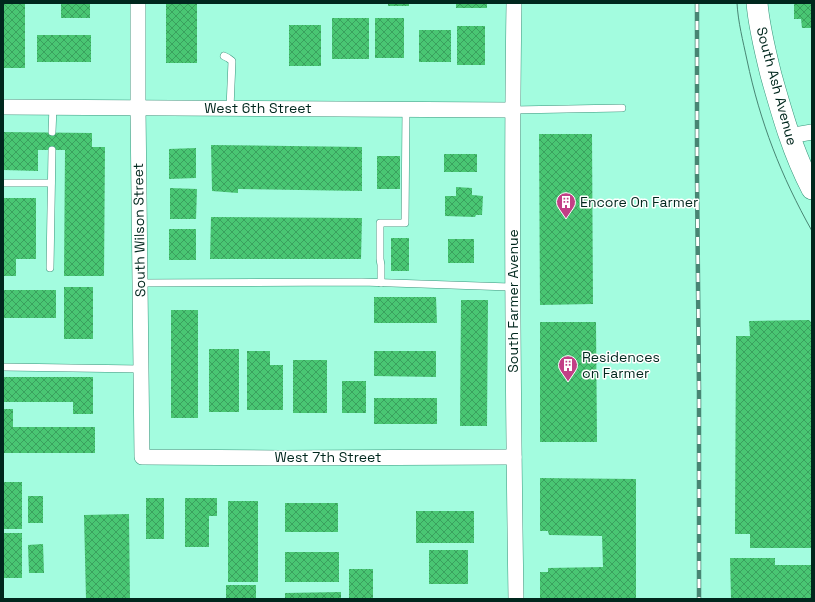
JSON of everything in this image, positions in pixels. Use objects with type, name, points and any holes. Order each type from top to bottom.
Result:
[{"type":"street","name":"South Wilson Street","points":[[138,3],[142,457]]},
{"type":"street","name":"South Farmer Avenue","points":[[514,3],[513,286],[516,599]]},
{"type":"street","name":"South Ash Avenue","points":[[757,3],[766,54],[780,106],[797,158],[812,189]]},
{"type":"street","name":"West 6th Street","points":[[3,107],[513,110]]},
{"type":"street","points":[[789,136],[812,132]]},
{"type":"street","name":"West 7th Street","points":[[142,457],[514,457]]},
{"type":"lane","points":[[224,56],[232,61],[230,108]]},
{"type":"lane","points":[[52,132],[53,107]]},
{"type":"lane","points":[[513,110],[622,108]]},
{"type":"lane","points":[[382,283],[380,223],[405,223],[406,109]]},
{"type":"lane","points":[[50,268],[52,150]]},
{"type":"lane","points":[[3,183],[51,183]]},
{"type":"lane","points":[[140,283],[382,283],[513,286]]},
{"type":"lane","points":[[3,367],[141,369]]},
{"type":"building","points":[[3,3],[25,3],[25,68],[3,68]]},
{"type":"building","points":[[61,3],[90,3],[90,18],[61,18]]},
{"type":"building","points":[[166,3],[197,3],[197,63],[166,63]]},
{"type":"building","points":[[388,3],[409,3],[409,6],[388,6]]},
{"type":"building","points":[[456,3],[487,3],[487,8],[456,8]]},
{"type":"building","points":[[794,3],[812,3],[812,28],[802,28],[801,19],[794,19]]},
{"type":"building","points":[[332,18],[369,18],[369,59],[332,59]]},
{"type":"building","points":[[375,18],[404,18],[404,58],[375,58]]},
{"type":"building","points":[[289,25],[321,25],[321,66],[289,66]]},
{"type":"building","points":[[457,26],[485,26],[485,65],[457,65]]},
{"type":"building","points":[[419,30],[451,30],[451,62],[419,62]]},
{"type":"building","points":[[37,35],[91,35],[91,62],[37,62]]},
{"type":"building","points":[[3,132],[92,133],[92,147],[105,147],[104,276],[64,276],[65,150],[38,150],[38,171],[3,170]]},
{"type":"building","name":"Encore On Farmer","points":[[539,134],[592,134],[593,304],[540,305]]},
{"type":"building","points":[[211,145],[362,147],[362,191],[238,189],[238,193],[212,191]]},
{"type":"building","points":[[196,148],[196,178],[169,179],[169,149]]},
{"type":"building","points":[[444,154],[477,154],[477,172],[444,172]]},
{"type":"building","points":[[377,156],[400,156],[400,189],[377,189]]},
{"type":"building","points":[[456,187],[472,188],[472,195],[483,196],[482,215],[476,215],[475,217],[445,216],[445,196],[456,196]]},
{"type":"building","points":[[170,188],[197,189],[196,219],[170,219]]},
{"type":"building","points":[[3,198],[36,198],[36,259],[16,259],[16,276],[3,276]]},
{"type":"building","points":[[211,217],[362,218],[361,259],[210,259]]},
{"type":"building","points":[[169,229],[196,229],[196,260],[169,260]]},
{"type":"building","points":[[391,238],[409,238],[409,271],[391,271]]},
{"type":"building","points":[[448,239],[474,239],[474,263],[448,263]]},
{"type":"building","points":[[64,287],[93,287],[93,339],[64,339]]},
{"type":"building","points":[[3,290],[56,290],[56,318],[3,318]]},
{"type":"building","points":[[374,297],[436,297],[437,323],[374,323]]},
{"type":"building","points":[[461,300],[488,300],[487,426],[460,426]]},
{"type":"building","points":[[171,310],[198,310],[198,418],[171,418]]},
{"type":"building","points":[[809,320],[812,323],[812,548],[750,548],[750,534],[735,534],[736,336],[750,336],[749,321]]},
{"type":"building","name":"Residences on Farmer","points":[[540,322],[596,322],[597,442],[540,442]]},
{"type":"building","points":[[209,349],[239,349],[239,412],[209,412]]},
{"type":"building","points":[[247,351],[270,351],[270,365],[283,365],[283,410],[247,410]]},
{"type":"building","points":[[374,351],[436,351],[436,377],[374,376]]},
{"type":"building","points":[[293,360],[327,360],[327,413],[293,413]]},
{"type":"building","points":[[3,377],[93,377],[93,414],[73,414],[73,402],[3,402]]},
{"type":"building","points":[[342,381],[366,381],[366,413],[342,413]]},
{"type":"building","points":[[374,398],[437,398],[437,424],[374,424]]},
{"type":"building","points":[[3,409],[13,409],[13,427],[95,427],[95,453],[3,453]]},
{"type":"building","points":[[540,478],[636,479],[636,599],[540,599],[540,572],[548,572],[548,568],[603,567],[602,536],[549,535],[548,531],[540,531]]},
{"type":"building","points":[[3,482],[22,482],[22,529],[3,529]]},
{"type":"building","points":[[28,496],[43,496],[43,523],[28,523]]},
{"type":"building","points":[[146,498],[164,498],[164,539],[146,539]]},
{"type":"building","points":[[185,498],[217,498],[217,516],[209,516],[209,547],[185,547]]},
{"type":"building","points":[[228,501],[258,501],[258,582],[228,582]]},
{"type":"building","points":[[285,503],[338,503],[338,532],[285,532]]},
{"type":"building","points":[[416,511],[474,511],[474,543],[416,543]]},
{"type":"building","points":[[129,514],[130,599],[86,599],[84,515]]},
{"type":"building","points":[[3,533],[22,533],[22,578],[3,578]]},
{"type":"building","points":[[43,544],[44,573],[29,573],[28,545]]},
{"type":"building","points":[[429,550],[468,550],[468,584],[429,584]]},
{"type":"building","points":[[285,552],[339,552],[339,582],[285,582]]},
{"type":"building","points":[[730,558],[775,558],[775,565],[812,565],[812,599],[731,599]]},
{"type":"building","points":[[349,569],[373,569],[373,599],[349,599]]},
{"type":"building","points":[[226,585],[256,585],[256,599],[226,599]]},
{"type":"building","points":[[341,592],[341,599],[285,599],[285,593]]},
{"type":"tram line","points":[[737,3],[752,83],[765,127],[781,169],[812,231]]},
{"type":"railway","points":[[697,3],[699,599]]},
{"type":"place","name":"Encore On Farmer","points":[[566,219]]},
{"type":"place","name":"Residences on Farmer","points":[[568,382]]}]
